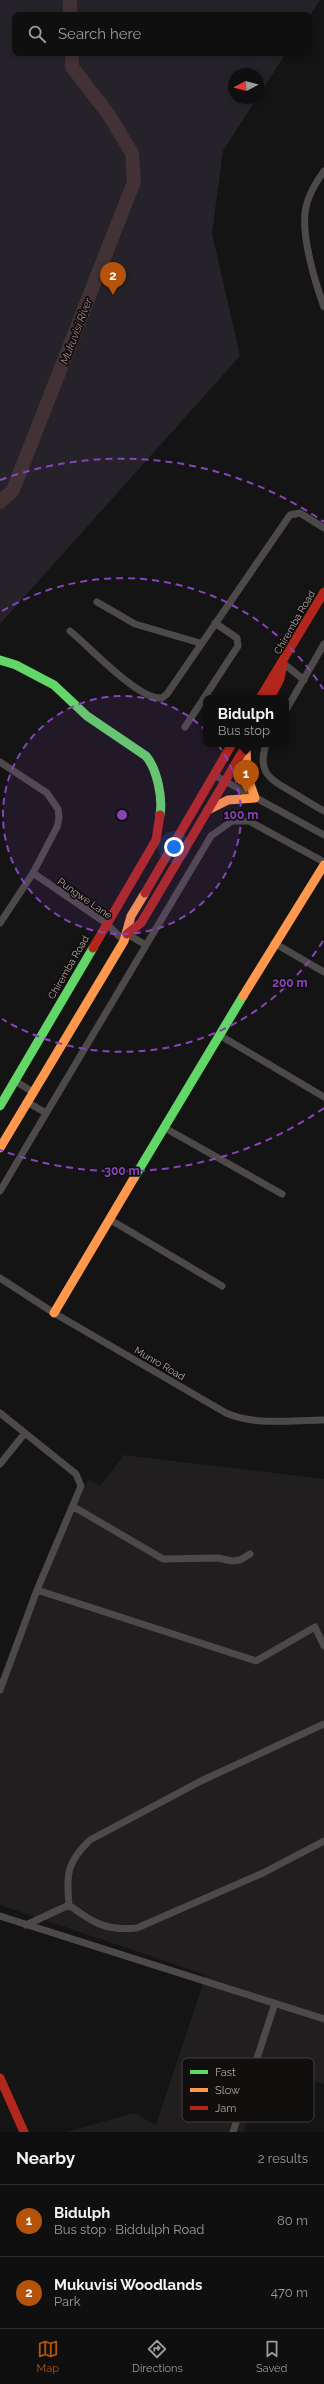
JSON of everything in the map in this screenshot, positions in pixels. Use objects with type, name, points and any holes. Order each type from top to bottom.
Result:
[{"type":"street","points":[[324,171],[311,190],[306,207],[305,219],[310,254],[324,308]]},
{"type":"street","points":[[70,631],[116,673],[150,697],[157,698],[167,694],[200,643],[215,624],[290,515],[300,513],[324,528]]},
{"type":"street","name":"Chiremba Road","points":[[262,695],[283,663],[324,592]]},
{"type":"street","points":[[97,602],[136,624],[200,643]]},
{"type":"street","points":[[206,695],[238,646],[237,638],[215,624]]},
{"type":"street","points":[[289,705],[324,644]]},
{"type":"street","name":"Chiremba Road","points":[[0,660],[16,665],[54,685],[88,716],[146,756],[152,764],[160,796],[161,812],[156,840],[0,1106]]},
{"type":"street","points":[[283,663],[304,680]]},
{"type":"street","name":"Chiremba Road","points":[[272,695],[280,679],[283,663]]},
{"type":"street","points":[[185,727],[203,699]]},
{"type":"street","points":[[126,938],[131,916],[230,747]]},
{"type":"street","points":[[0,1148],[126,938],[141,923],[246,747]]},
{"type":"street","points":[[247,747],[247,775],[255,798]]},
{"type":"street","points":[[265,747],[263,755],[263,765],[270,779],[324,811]]},
{"type":"street","points":[[0,762],[47,793],[58,809],[57,826],[33,873],[0,923]]},
{"type":"street","points":[[214,775],[324,835]]},
{"type":"street","points":[[208,811],[228,800],[255,798]]},
{"type":"street","points":[[0,1191],[211,836],[232,821],[248,821],[324,862]]},
{"type":"street","points":[[54,1313],[109,1219],[221,1036],[274,943],[304,899],[324,865]]},
{"type":"street","name":"Pungwe Lane","points":[[33,873],[126,938],[146,945]]},
{"type":"street","points":[[274,943],[324,972]]},
{"type":"street","points":[[221,1036],[324,1097]]},
{"type":"street","points":[[15,1081],[33,1092]]},
{"type":"street","points":[[27,1102],[46,1113]]},
{"type":"street","points":[[165,1128],[282,1194]]},
{"type":"street","points":[[109,1219],[222,1286]]},
{"type":"street","name":"Munro Road","points":[[0,1278],[54,1313],[237,1418],[258,1421],[324,1420]]},
{"type":"street","points":[[0,1413],[79,1477],[81,1486],[74,1506],[37,1590],[0,1690]]},
{"type":"street","points":[[0,1464],[25,1433]]},
{"type":"street","points":[[74,1506],[163,1559],[218,1558],[232,1561],[240,1560],[250,1554]]},
{"type":"street","points":[[37,1590],[256,1661],[315,1627],[324,1646]]},
{"type":"street","points":[[324,1724],[201,1781],[90,1840],[75,1854],[69,1868],[67,1882],[69,1905],[89,1921],[106,1928],[121,1930],[137,1928],[263,1873],[324,1841]]},
{"type":"street","points":[[26,1925],[69,1905]]},
{"type":"street","points":[[0,1917],[324,2019]]},
{"type":"street","points":[[257,2058],[275,2003]]},
{"type":"street","points":[[0,2078],[24,2132]]},
{"type":"street","points":[[233,2132],[236,2122]]},
{"type":"shaded area","points":[[0,0],[320,0],[312,12],[12,12],[12,56],[284,56],[264,87],[264,68],[228,68],[228,104],[253,104],[223,151],[212,233],[240,356],[0,624]]},
{"type":"shaded area","points":[[124,1455],[324,1479],[324,2085],[314,2081],[314,2058],[182,2058],[182,2122],[247,2122],[243,2132],[66,2132],[134,2113],[156,2125],[206,1975],[0,1905],[0,1679],[88,1479],[100,1486]]},
{"type":"waterway","name":"Mukuvisi River","points":[[70,0],[70,12]]},
{"type":"waterway","name":"Mukuvisi River","points":[[0,502],[13,490],[134,182],[132,153],[109,115],[72,67],[72,56]]},
{"type":"traffic: fast","points":[[0,660],[16,665],[54,685],[87,716],[146,756],[153,768],[160,792],[160,815]]},
{"type":"traffic: fast","points":[[0,1106],[93,948]]},
{"type":"traffic: fast","points":[[134,1178],[243,996]]},
{"type":"traffic: slow","points":[[208,810],[228,800],[255,798],[247,775],[246,747]]},
{"type":"traffic: slow","points":[[243,996],[324,865]]},
{"type":"traffic: slow","points":[[0,1148],[124,941],[131,916],[145,893]]},
{"type":"traffic: slow","points":[[54,1313],[134,1178]]},
{"type":"traffic: jam","points":[[262,695],[324,592]]},
{"type":"traffic: jam","points":[[272,695],[280,679],[283,663]]},
{"type":"traffic: jam","points":[[145,893],[230,747]]},
{"type":"traffic: jam","points":[[127,934],[141,923],[245,747]]},
{"type":"traffic: jam","points":[[93,948],[156,840],[160,815]]},
{"type":"traffic: jam","points":[[0,2078],[24,2132]]},
{"type":"place","name":"Mukuvisi Woodlands","points":[[113,295]]},
{"type":"place","name":"Bidulph","points":[[246,793]]}]
